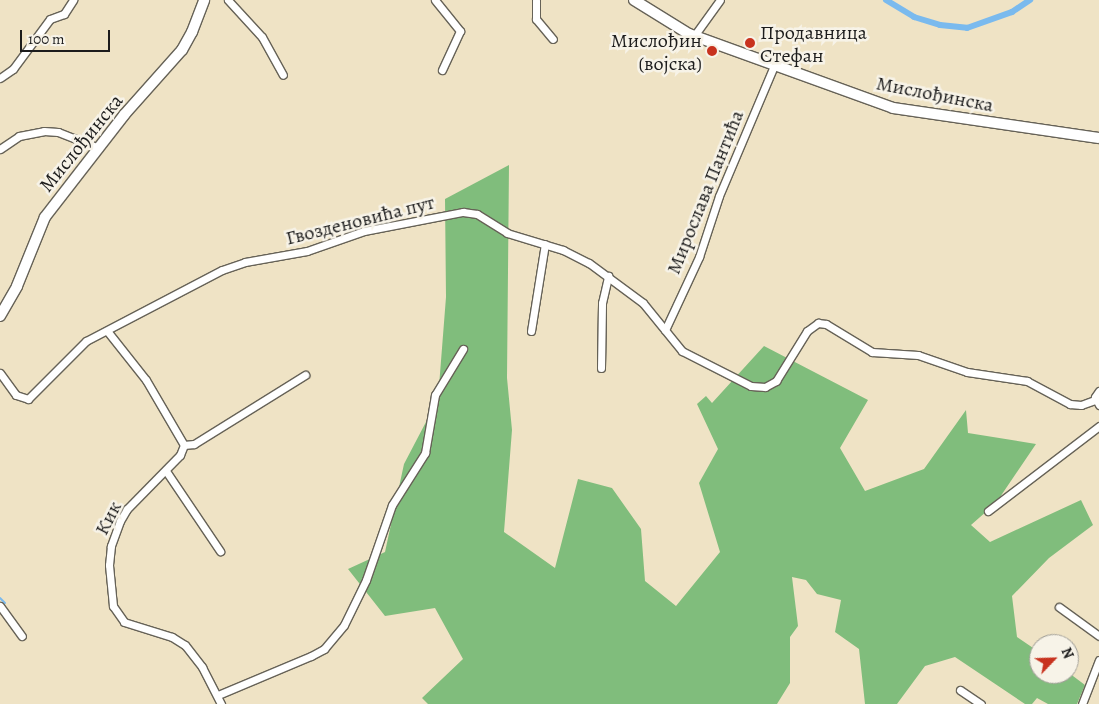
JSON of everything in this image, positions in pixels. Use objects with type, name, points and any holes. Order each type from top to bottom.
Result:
[{"type":"main road","name":"Мислођинска","points":[[0,316],[17,286],[45,217],[99,148],[182,50],[192,32],[204,0]]},
{"type":"main road","name":"Мислођинска","points":[[634,0],[694,36],[902,110],[1099,138]]},
{"type":"street","points":[[0,78],[13,70],[50,19],[64,14],[73,0]]},
{"type":"street","points":[[228,0],[262,37],[283,75]]},
{"type":"street","points":[[435,0],[460,31],[442,70]]},
{"type":"street","points":[[536,0],[536,19],[553,39]]},
{"type":"street","points":[[694,36],[720,0]]},
{"type":"street","name":"Мирослава Пантића","points":[[665,330],[700,257],[719,196],[774,66]]},
{"type":"street","points":[[0,149],[19,136],[44,131],[58,132],[99,148]]},
{"type":"street","name":"Гвозденовића пут","points":[[0,373],[16,395],[28,399],[76,349],[232,266],[292,255],[357,233],[456,213],[477,214],[507,233],[563,250],[608,276],[643,303],[688,356],[759,388],[776,381],[807,331],[818,322],[826,324],[872,352],[918,355],[967,372],[1027,380],[1070,404],[1097,403]]},
{"type":"street","points":[[531,331],[544,244]]},
{"type":"street","points":[[601,368],[602,303],[608,276]]},
{"type":"street","points":[[108,332],[146,380],[184,445],[194,444],[305,375]]},
{"type":"street","points":[[218,696],[311,656],[324,648],[344,625],[366,580],[392,505],[425,453],[435,395],[463,349]]},
{"type":"street","points":[[1097,403],[1099,391]]},
{"type":"street","points":[[988,511],[1099,426]]},
{"type":"street","name":"Кик","points":[[184,445],[166,471],[127,508],[115,531],[109,565],[113,606],[124,622],[172,637],[186,645],[218,696],[221,704]]},
{"type":"street","points":[[166,471],[220,551]]},
{"type":"street","points":[[0,606],[22,636]]},
{"type":"street","points":[[1059,607],[1099,636]]},
{"type":"street","points":[[1082,704],[1099,660]]},
{"type":"street","points":[[960,690],[981,704]]},
{"type":"green space","points":[[509,165],[507,378],[512,430],[504,532],[555,568],[578,479],[612,488],[641,529],[645,581],[676,606],[720,552],[699,483],[718,449],[697,404],[706,396],[712,403],[764,346],[868,400],[840,448],[865,491],[924,469],[966,410],[968,433],[1036,444],[996,503],[971,525],[990,542],[1081,500],[1093,525],[1049,558],[1012,596],[1017,637],[1029,645],[1029,684],[1079,684],[1079,680],[1085,685],[1077,704],[1048,704],[1037,698],[1032,704],[1025,704],[955,657],[925,666],[897,704],[865,704],[859,649],[835,632],[841,600],[817,594],[806,580],[792,577],[798,626],[790,637],[790,683],[777,704],[428,704],[422,698],[463,659],[435,608],[385,616],[348,569],[385,552],[404,464],[438,399],[446,297],[445,199]]},
{"type":"waterway","points":[[886,0],[914,17],[940,25],[967,28],[1012,12],[1030,0]]},
{"type":"waterway","points":[[0,598],[5,603]]},
{"type":"place","name":"Продавница Стефан","points":[[750,43]]},
{"type":"place","name":"Мислођин (војска)","points":[[712,51]]}]
